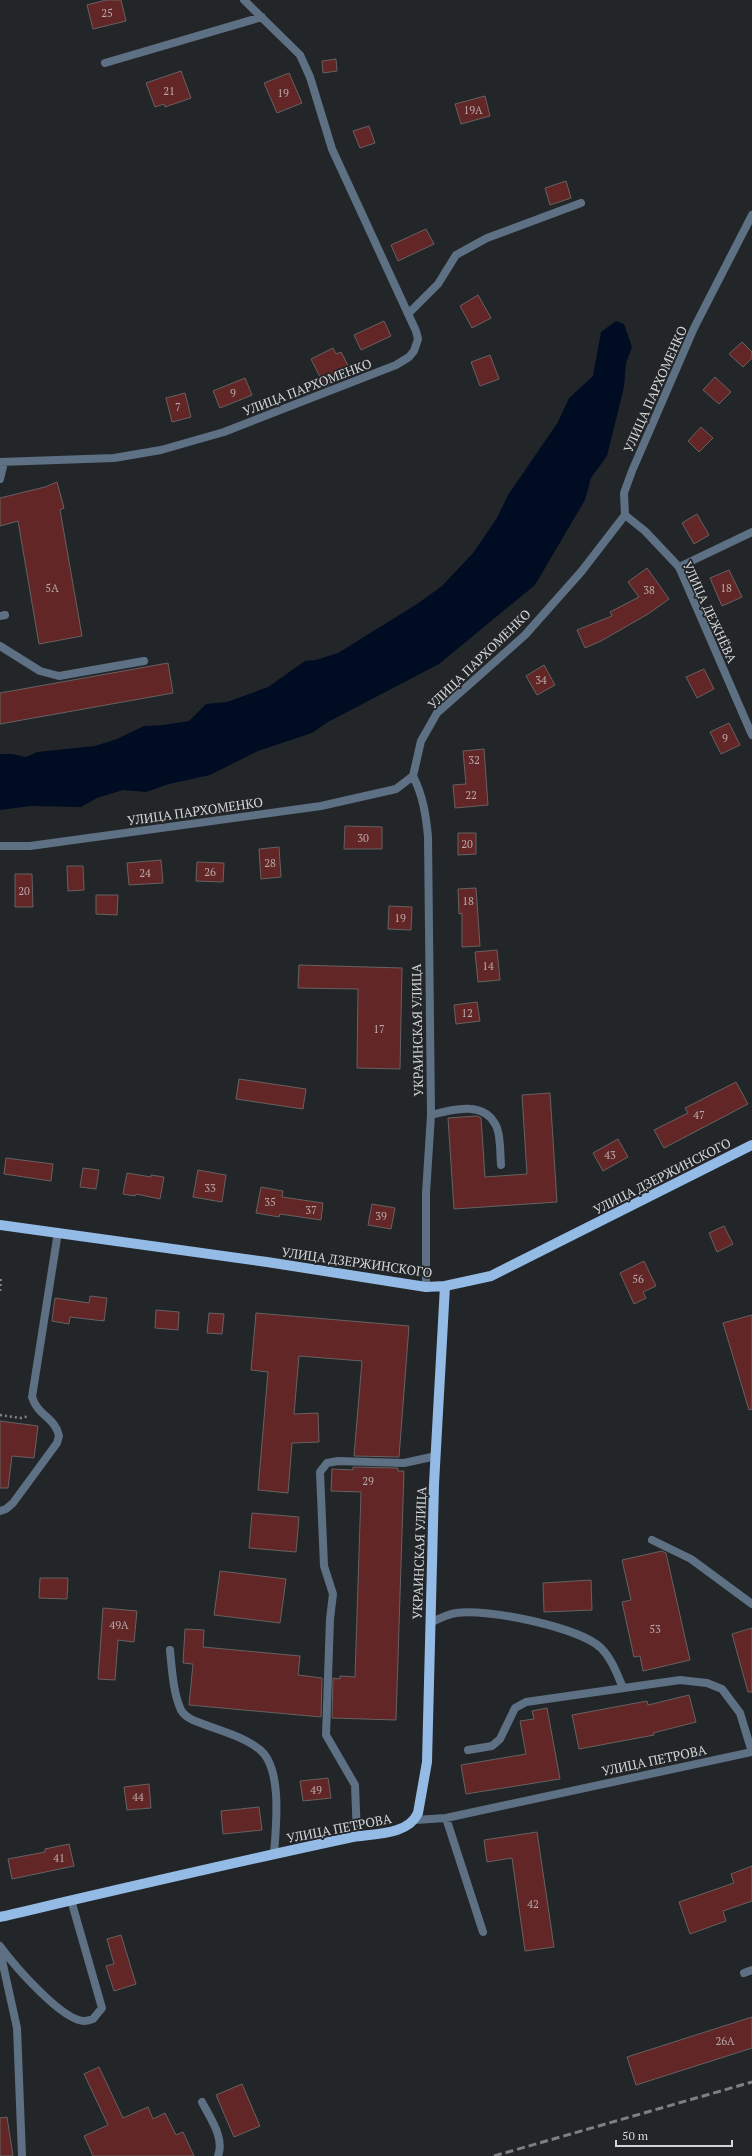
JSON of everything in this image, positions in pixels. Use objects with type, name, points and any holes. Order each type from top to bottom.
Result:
[{"type":"main road","name":"УЛИЦА ДЗЕРЖИНСКОГО","points":[[0,1225],[58,1232],[426,1287],[445,1286],[491,1276],[752,1145]]},
{"type":"main road","name":"УКРАИНСКАЯ УЛИЦА","points":[[415,1820],[418,1813],[427,1762],[436,1456],[445,1286]]},
{"type":"main road","name":"УЛИЦА ПЕТРОВА","points":[[0,1917],[274,1854],[357,1836],[398,1829],[407,1826],[415,1820]]},
{"type":"street","name":"УЛИЦА ПАРХОМЕНКО","points":[[2,462],[114,458],[161,450],[231,429],[396,365],[410,357],[417,345],[418,339],[408,314],[332,149],[310,77],[300,55],[244,0]]},
{"type":"street","points":[[105,63],[262,17]]},
{"type":"street","points":[[408,314],[438,284],[456,255],[488,238],[581,203]]},
{"type":"street","name":"УЛИЦА ПАРХОМЕНКО","points":[[0,846],[30,846],[321,806],[396,789],[413,776],[421,740],[437,713],[524,635],[581,572],[625,515],[624,493],[632,471],[694,328],[752,215]]},
{"type":"street","points":[[0,479],[2,462]]},
{"type":"street","name":"УЛИЦА ДЕЖНЁВА","points":[[625,515],[645,531],[679,567],[752,735]]},
{"type":"street","points":[[679,567],[752,532]]},
{"type":"street","points":[[0,646],[40,671],[58,676],[144,661]]},
{"type":"street","name":"УКРАИНСКАЯ УЛИЦА","points":[[413,776],[420,788],[426,811],[428,837],[431,1115],[426,1193],[426,1287]]},
{"type":"street","points":[[431,1115],[458,1108],[480,1110],[490,1116],[497,1128],[501,1165]]},
{"type":"street","points":[[0,1511],[6,1509],[13,1503],[57,1443],[59,1436],[57,1428],[49,1419],[38,1411],[32,1397],[58,1232]]},
{"type":"street","points":[[357,1836],[355,1785],[326,1735],[330,1619],[333,1594],[324,1566],[320,1472],[326,1464],[338,1461],[404,1464],[436,1456]]},
{"type":"street","points":[[652,1540],[691,1559],[752,1604]]},
{"type":"street","points":[[430,1623],[456,1613],[480,1613],[525,1619],[583,1637],[600,1648],[612,1663],[623,1688]]},
{"type":"street","points":[[170,1650],[175,1684],[181,1710],[194,1721],[242,1738],[260,1750],[273,1770],[277,1808],[274,1854]]},
{"type":"street","points":[[468,1750],[492,1746],[500,1739],[515,1708],[526,1702],[680,1680],[707,1683],[722,1689],[740,1713],[752,1752]]},
{"type":"street","name":"УЛИЦА ПЕТРОВА","points":[[415,1820],[446,1818],[752,1752]]},
{"type":"street","points":[[446,1818],[483,1932]]},
{"type":"street","points":[[0,1946],[25,1977],[62,2009],[83,2021],[93,2019],[102,2008],[71,1900]]},
{"type":"street","points":[[0,1952],[17,2028],[22,2156]]},
{"type":"street","points":[[202,2102],[217,2133],[221,2149],[218,2156]]},
{"type":"path","points":[[0,1291],[1,1276]]},
{"type":"path","points":[[0,1415],[21,1418],[38,1411]]},
{"type":"water","points":[[616,321],[624,324],[632,347],[626,363],[624,387],[607,456],[591,478],[585,500],[535,585],[439,664],[328,722],[312,733],[258,751],[210,775],[169,784],[146,792],[123,790],[97,798],[81,807],[31,806],[0,810],[0,754],[12,754],[26,757],[37,752],[95,746],[117,739],[144,726],[189,721],[206,704],[227,702],[268,687],[305,661],[316,660],[338,653],[417,604],[442,586],[473,553],[497,518],[508,495],[558,422],[569,398],[593,376],[601,332]]},
{"type":"building","points":[[106,0],[121,0],[126,21],[93,29],[87,5]]},
{"type":"building","points":[[336,59],[337,71],[323,73],[322,61]]},
{"type":"building","points":[[181,71],[191,98],[165,107],[164,104],[155,107],[146,83]]},
{"type":"building","points":[[289,73],[302,103],[277,113],[264,83]]},
{"type":"building","points":[[485,96],[490,116],[461,124],[455,104]]},
{"type":"building","points":[[369,126],[375,143],[360,148],[353,131]]},
{"type":"building","points":[[566,181],[571,198],[550,205],[545,188]]},
{"type":"building","points":[[426,229],[434,244],[398,261],[391,245]]},
{"type":"building","points":[[478,295],[491,318],[472,328],[460,306]]},
{"type":"building","points":[[384,321],[391,336],[361,350],[354,335]]},
{"type":"building","points":[[742,342],[752,352],[752,358],[743,367],[729,354]]},
{"type":"building","points":[[333,348],[336,354],[341,352],[352,373],[325,387],[311,359]]},
{"type":"building","points":[[490,355],[499,379],[480,386],[471,362]]},
{"type":"building","points":[[715,377],[731,392],[719,404],[703,390]]},
{"type":"building","points":[[245,378],[252,395],[220,408],[213,391]]},
{"type":"building","points":[[185,393],[191,417],[172,422],[166,398]]},
{"type":"building","points":[[701,427],[713,438],[699,452],[688,441]]},
{"type":"building","points":[[57,482],[64,508],[60,510],[82,636],[39,644],[18,521],[0,526],[0,498],[45,487]]},
{"type":"building","points":[[697,514],[709,535],[694,544],[682,523]]},
{"type":"building","points":[[647,568],[669,599],[648,614],[601,641],[585,648],[577,630],[612,616],[610,612],[639,597],[628,582]]},
{"type":"building","points":[[729,570],[742,597],[722,606],[710,578]]},
{"type":"building","points":[[168,663],[173,693],[0,724],[0,693]]},
{"type":"building","points":[[544,665],[555,685],[537,695],[526,676]]},
{"type":"building","points":[[704,669],[714,689],[697,698],[686,677]]},
{"type":"building","points":[[729,723],[740,745],[721,754],[710,732]]},
{"type":"building","points":[[484,749],[488,805],[455,808],[453,785],[466,784],[463,751]]},
{"type":"building","points":[[345,826],[382,827],[382,849],[344,849]]},
{"type":"building","points":[[458,833],[476,833],[476,854],[458,855]]},
{"type":"building","points":[[279,847],[281,877],[261,879],[259,849]]},
{"type":"building","points":[[161,860],[163,883],[129,885],[127,863]]},
{"type":"building","points":[[197,862],[224,863],[223,882],[196,881]]},
{"type":"building","points":[[67,866],[83,866],[84,890],[68,891]]},
{"type":"building","points":[[15,874],[32,874],[33,907],[15,907]]},
{"type":"building","points":[[476,888],[480,946],[462,947],[462,913],[459,914],[458,889]]},
{"type":"building","points":[[96,895],[118,895],[117,915],[96,914]]},
{"type":"building","points":[[389,906],[412,907],[411,930],[388,929]]},
{"type":"building","points":[[497,950],[500,980],[478,982],[475,952]]},
{"type":"building","points":[[299,965],[402,968],[400,1069],[357,1068],[358,989],[298,988]]},
{"type":"building","points":[[477,1002],[480,1021],[456,1024],[454,1005]]},
{"type":"building","points":[[239,1079],[306,1089],[303,1109],[236,1099]]},
{"type":"building","points":[[736,1082],[748,1104],[664,1148],[654,1130],[688,1113],[685,1108]]},
{"type":"building","points":[[550,1093],[557,1202],[454,1209],[448,1118],[477,1116],[481,1118],[485,1177],[527,1174],[522,1095]]},
{"type":"building","points":[[618,1139],[628,1157],[603,1171],[593,1153]]},
{"type":"building","points":[[6,1158],[53,1164],[51,1181],[4,1174]]},
{"type":"building","points":[[83,1168],[99,1170],[96,1189],[80,1187]]},
{"type":"building","points":[[198,1170],[226,1175],[222,1202],[193,1197]]},
{"type":"building","points":[[127,1173],[151,1177],[151,1175],[164,1177],[160,1199],[136,1194],[135,1196],[123,1194]]},
{"type":"building","points":[[261,1187],[283,1191],[282,1197],[323,1203],[321,1220],[280,1214],[279,1217],[256,1213]]},
{"type":"building","points":[[372,1204],[395,1208],[391,1229],[368,1225]]},
{"type":"building","points":[[724,1226],[733,1244],[717,1252],[709,1233]]},
{"type":"building","points":[[644,1261],[656,1286],[643,1292],[646,1298],[634,1304],[620,1273]]},
{"type":"building","points":[[90,1296],[107,1298],[104,1321],[70,1317],[69,1324],[52,1321],[55,1298],[89,1303]]},
{"type":"building","points":[[156,1310],[179,1312],[178,1330],[155,1328]]},
{"type":"building","points":[[209,1313],[224,1314],[222,1334],[207,1333]]},
{"type":"building","points":[[256,1313],[409,1326],[399,1457],[354,1456],[362,1361],[299,1356],[294,1414],[318,1413],[319,1442],[292,1443],[288,1493],[258,1490],[268,1372],[251,1370]]},
{"type":"building","points":[[752,1315],[752,1409],[749,1410],[723,1323]]},
{"type":"building","points":[[0,1421],[38,1426],[34,1458],[12,1456],[8,1488],[0,1488]]},
{"type":"building","points":[[353,1467],[398,1468],[398,1471],[404,1471],[396,1720],[332,1718],[333,1678],[340,1679],[340,1676],[355,1677],[361,1492],[331,1491],[332,1469],[353,1470]]},
{"type":"building","points":[[252,1513],[299,1517],[296,1552],[249,1548]]},
{"type":"building","points":[[662,1551],[666,1553],[690,1660],[643,1671],[640,1656],[634,1657],[622,1602],[631,1600],[622,1560]]},
{"type":"building","points":[[220,1571],[286,1579],[280,1623],[214,1615]]},
{"type":"building","points":[[40,1578],[68,1578],[67,1599],[39,1598]]},
{"type":"building","points":[[591,1580],[592,1610],[544,1612],[543,1583]]},
{"type":"building","points":[[103,1608],[137,1611],[134,1642],[118,1640],[115,1680],[98,1679]]},
{"type":"building","points":[[752,1628],[752,1692],[748,1692],[732,1634]]},
{"type":"building","points":[[185,1629],[204,1630],[203,1647],[300,1656],[298,1675],[322,1678],[321,1717],[189,1705],[193,1664],[183,1663]]},
{"type":"building","points":[[689,1695],[696,1722],[653,1733],[654,1735],[579,1749],[572,1715],[647,1701],[648,1705]]},
{"type":"building","points":[[547,1708],[560,1779],[466,1794],[461,1765],[526,1754],[520,1721],[534,1719],[532,1711]]},
{"type":"building","points":[[328,1778],[331,1798],[303,1801],[300,1781]]},
{"type":"building","points":[[149,1784],[151,1808],[127,1810],[124,1787]]},
{"type":"building","points":[[259,1807],[262,1830],[223,1834],[221,1811]]},
{"type":"building","points":[[537,1832],[554,1947],[525,1951],[512,1858],[487,1862],[484,1840]]},
{"type":"building","points":[[69,1844],[74,1866],[12,1879],[8,1859],[45,1852],[45,1849]]},
{"type":"building","points":[[752,1866],[752,1901],[723,1911],[726,1921],[690,1934],[679,1902],[734,1883],[731,1874]]},
{"type":"building","points":[[121,1935],[136,1984],[114,1991],[106,1966],[114,1964],[107,1939]]},
{"type":"building","points":[[752,2017],[752,2048],[636,2085],[627,2057]]},
{"type":"building","points":[[99,2067],[123,2118],[148,2107],[153,2119],[165,2113],[176,2135],[183,2132],[194,2156],[93,2156],[84,2136],[108,2125],[84,2074]]},
{"type":"building","points":[[242,2084],[260,2126],[234,2137],[216,2095]]},
{"type":"building","points":[[7,2117],[13,2156],[0,2156],[0,2118]]},
{"type":"railway","points":[[494,2156],[752,2082]]}]
